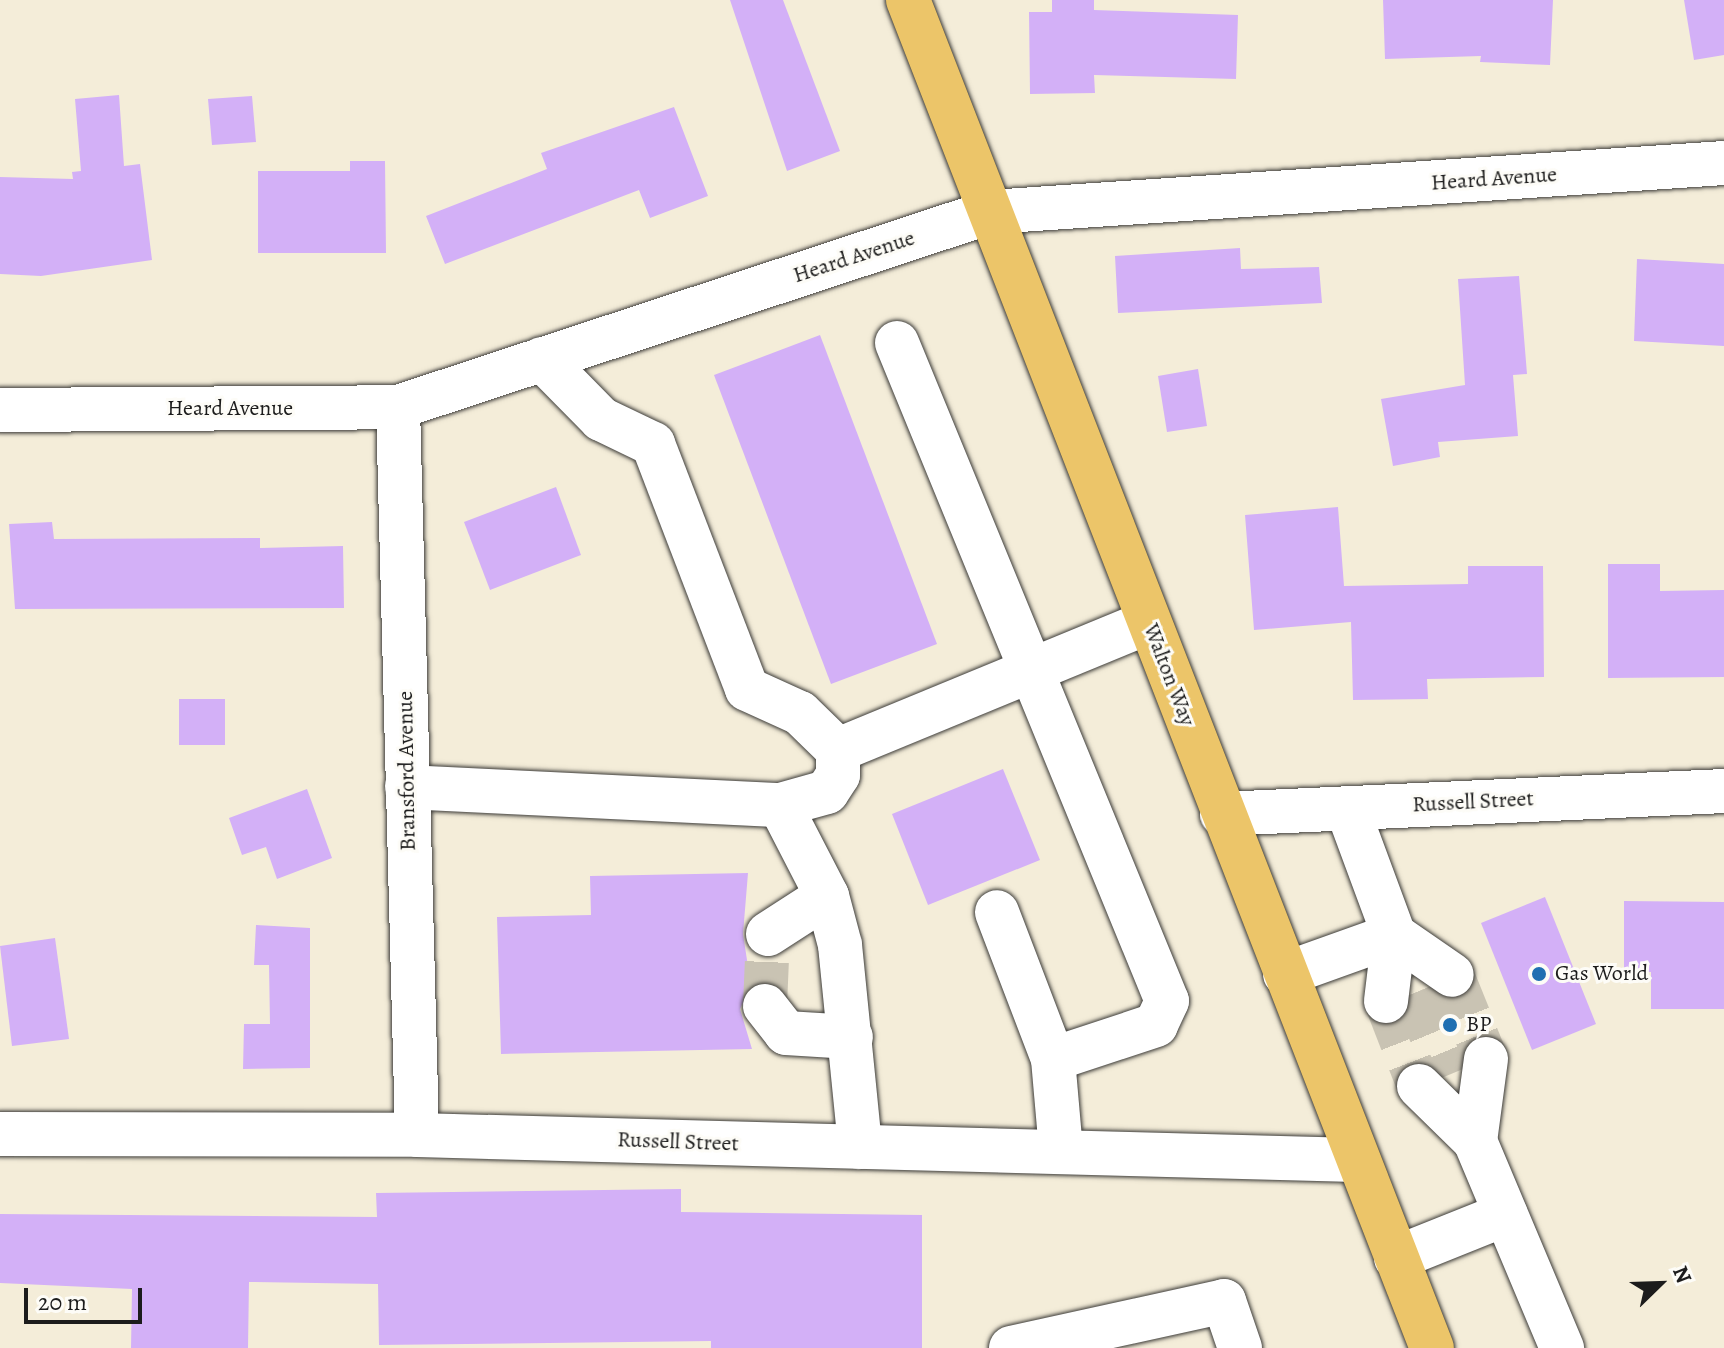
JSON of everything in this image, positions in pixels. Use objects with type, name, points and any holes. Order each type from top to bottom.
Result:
[{"type":"main road","name":"Walton Way","points":[[908,0],[1356,1160],[1432,1348]]},
{"type":"street","name":"Heard Avenue","points":[[0,410],[398,407],[990,212],[1724,163]]},
{"type":"street","points":[[897,343],[1167,1001],[1156,1025],[1053,1059]]},
{"type":"street","points":[[407,787],[780,805],[827,792],[838,775],[838,750],[800,713],[747,689],[660,455],[580,402],[542,359]]},
{"type":"street","name":"Bransford Avenue","points":[[398,407],[417,1135]]},
{"type":"street","points":[[838,750],[1149,622]]},
{"type":"street","name":"Russell Street","points":[[1222,814],[1724,791]]},
{"type":"street","points":[[780,805],[827,896],[851,1037],[860,1147]]},
{"type":"street","points":[[1347,808],[1417,989],[1394,935]]},
{"type":"street","points":[[768,934],[827,896]]},
{"type":"street","points":[[997,912],[1053,1059],[1061,1151]]},
{"type":"street","points":[[1285,974],[1394,935]]},
{"type":"street","points":[[765,1006],[786,1033],[851,1037]]},
{"type":"street","points":[[1475,1141],[1451,1074],[1475,1141],[1562,1348]]},
{"type":"street","name":"Russell Street","points":[[0,1134],[417,1135],[1356,1160]]},
{"type":"street","points":[[1396,1258],[1506,1214]]},
{"type":"street","points":[[1011,1348],[1116,1336],[1224,1301],[1240,1348]]},
{"type":"building","points":[[730,0],[783,0],[840,151],[787,171]]},
{"type":"building","points":[[1052,0],[1094,0],[1094,10],[1238,15],[1236,79],[1094,75],[1095,93],[1030,94],[1029,12],[1052,12]]},
{"type":"building","points":[[1383,0],[1553,0],[1550,65],[1480,62],[1481,56],[1385,59]]},
{"type":"building","points":[[1684,0],[1724,0],[1724,55],[1694,60]]},
{"type":"building","points":[[119,95],[124,166],[140,164],[152,260],[41,276],[0,274],[0,177],[73,179],[72,172],[81,171],[75,99]]},
{"type":"building","points":[[252,96],[256,142],[212,145],[208,99]]},
{"type":"building","points":[[674,107],[708,196],[650,218],[639,190],[445,264],[426,216],[547,169],[541,153]]},
{"type":"building","points":[[350,161],[385,161],[386,253],[258,253],[258,171],[350,171]]},
{"type":"building","points":[[1240,248],[1241,269],[1319,267],[1322,303],[1118,313],[1115,256]]},
{"type":"building","points":[[1637,259],[1724,264],[1724,346],[1634,341]]},
{"type":"building","points":[[1519,276],[1527,374],[1513,375],[1518,436],[1438,442],[1440,457],[1393,466],[1381,399],[1465,385],[1458,279]]},
{"type":"building","points":[[820,335],[937,644],[831,684],[714,375]]},
{"type":"building","points":[[1198,369],[1207,426],[1167,432],[1158,376]]},
{"type":"building","points":[[556,487],[581,555],[490,590],[464,522]]},
{"type":"building","points":[[1338,507],[1344,586],[1468,584],[1468,566],[1543,566],[1544,677],[1427,679],[1428,699],[1353,700],[1351,622],[1254,630],[1245,515]]},
{"type":"building","points":[[52,522],[54,539],[260,538],[260,548],[343,546],[344,608],[15,609],[9,524]]},
{"type":"building","points":[[1608,564],[1660,564],[1660,591],[1724,590],[1724,677],[1608,678]]},
{"type":"building","points":[[179,699],[225,699],[225,745],[179,745]]},
{"type":"building","points":[[1003,769],[1040,860],[928,905],[892,814]]},
{"type":"building","points":[[307,789],[332,858],[277,879],[266,847],[242,855],[229,818]]},
{"type":"building","points":[[748,873],[743,934],[751,986],[740,1009],[752,1049],[501,1054],[497,917],[591,915],[590,876]]},
{"type":"building","name":"Gas World","points":[[1545,897],[1596,1024],[1532,1050],[1481,923]]},
{"type":"building","points":[[1624,901],[1724,902],[1724,1009],[1651,1009],[1651,972],[1624,971]]},
{"type":"building","points":[[256,925],[310,928],[310,1068],[243,1069],[244,1024],[270,1024],[269,965],[254,965]]},
{"type":"building","points":[[55,938],[69,1039],[12,1046],[0,946]]},
{"type":"building","points":[[681,1189],[681,1212],[922,1215],[922,1348],[711,1348],[711,1341],[379,1345],[378,1284],[249,1282],[248,1348],[131,1348],[132,1289],[0,1283],[0,1214],[377,1217],[376,1193]]},
{"type":"tunnel","points":[[765,1006],[768,934]]},
{"type":"tunnel","points":[[1452,975],[1486,1059]]},
{"type":"tunnel","points":[[1414,993],[1448,1075]]},
{"type":"tunnel","points":[[1386,1001],[1419,1086]]},
{"type":"place","name":"Gas World","points":[[1539,974]]},
{"type":"place","name":"BP","points":[[1450,1025]]}]
